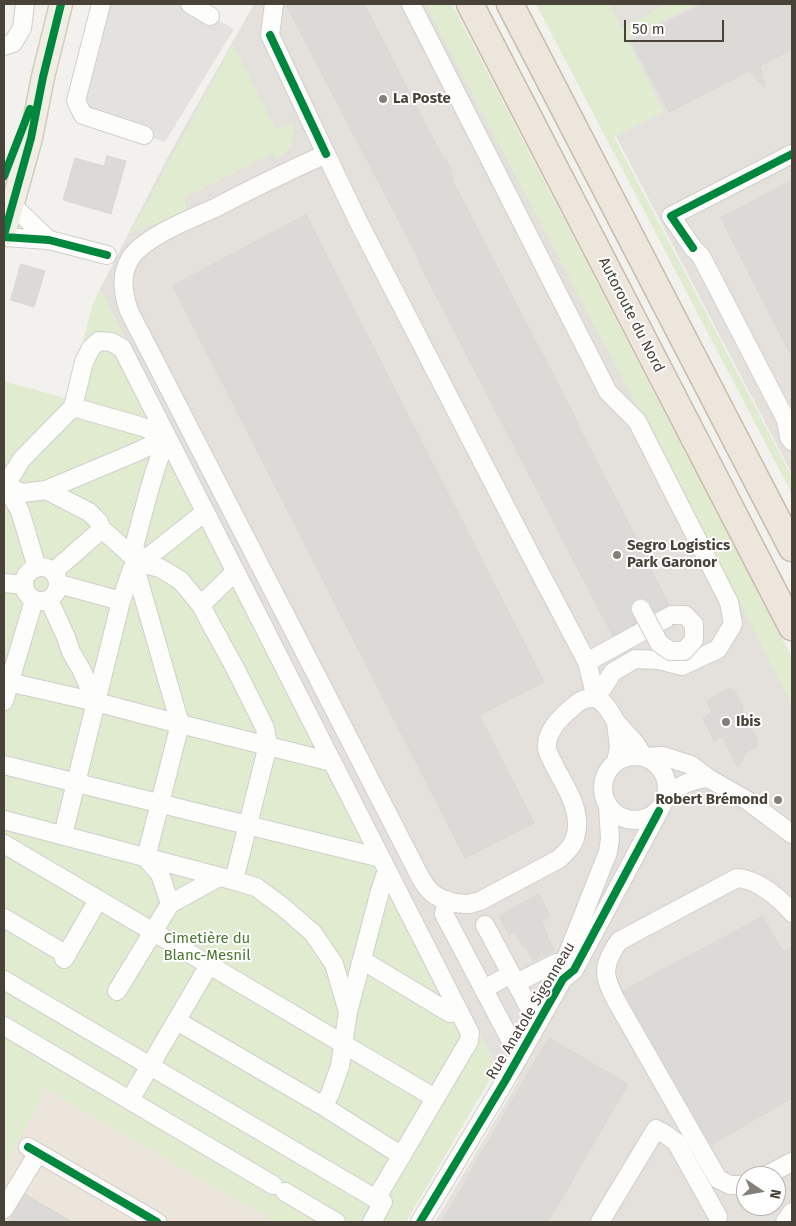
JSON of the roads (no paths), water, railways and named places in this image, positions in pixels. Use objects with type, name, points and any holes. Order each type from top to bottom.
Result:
[{"type":"highway","name":"Autoroute du Nord","points":[[470,4],[792,627]]},
{"type":"highway","points":[[510,4],[792,548]]},
{"type":"main road","points":[[4,236],[8,205],[31,138],[43,77],[61,4]]},
{"type":"main road","points":[[4,176],[43,77]]},
{"type":"street","points":[[4,46],[14,43],[22,28],[25,4]]},
{"type":"street","points":[[101,4],[76,101],[82,115],[144,135]]},
{"type":"street","points":[[190,4],[210,16]]},
{"type":"street","points":[[274,4],[270,35],[378,259],[586,662],[596,698]]},
{"type":"street","points":[[411,4],[608,392],[637,421],[729,602],[732,624],[718,649],[682,666],[659,660],[635,659],[612,672],[596,698]]},
{"type":"street","points":[[326,154],[155,237],[143,245],[129,259],[125,269],[123,282],[124,296],[129,311],[415,868],[431,892],[447,900],[461,904],[470,904],[480,901],[559,859],[575,839],[577,826],[574,804],[547,748],[548,738],[556,722],[579,701],[588,698],[596,698],[603,702],[616,722],[644,757],[653,761],[660,768],[668,786],[663,803]]},
{"type":"street","points":[[792,154],[671,216],[693,248],[701,256],[786,420],[789,437],[792,441]]},
{"type":"street","points":[[8,205],[49,240]]},
{"type":"street","points":[[4,236],[49,240],[107,255]]},
{"type":"street","points":[[5,488],[21,460],[73,407],[84,362],[91,348],[99,341],[111,342],[122,348],[470,1033],[469,1041],[376,1199]]},
{"type":"street","points":[[73,407],[143,427],[167,436]]},
{"type":"street","points":[[5,488],[23,493],[46,490],[141,450],[167,436]]},
{"type":"street","points":[[146,858],[180,724],[134,547],[156,464],[167,436]]},
{"type":"street","points":[[4,701],[6,681],[42,600],[56,593],[50,575],[20,511],[5,488]]},
{"type":"street","points":[[46,490],[89,512],[99,522],[102,529],[139,562],[160,568],[180,580],[201,605],[234,666],[265,728],[268,745],[248,825],[227,879],[170,904],[117,991]]},
{"type":"street","points":[[63,835],[121,601],[139,562],[205,512]]},
{"type":"street","points":[[50,575],[102,529]]},
{"type":"street","points":[[201,605],[235,572]]},
{"type":"street","points":[[96,702],[71,652],[66,637],[42,600],[27,594],[24,585],[27,574],[50,575],[121,601]]},
{"type":"street","points":[[4,583],[24,585]]},
{"type":"street","points":[[586,662],[672,615],[685,615],[694,624],[694,640],[684,651],[670,651],[659,643],[641,609]]},
{"type":"street","points":[[6,681],[332,762]]},
{"type":"street","points":[[616,722],[619,748],[616,762]]},
{"type":"street","points":[[708,778],[697,779],[675,788],[651,817],[642,820],[632,821],[622,818],[614,813],[604,797],[604,777],[616,762],[625,757],[663,756],[691,765],[708,778],[748,801],[792,834]]},
{"type":"street","points":[[4,765],[248,825],[384,864]]},
{"type":"street","name":"Rue Anatole Sigonneau","points":[[563,973],[574,970],[663,803]]},
{"type":"street","name":"Rue Anatole Sigonneau","points":[[420,1222],[505,1081],[563,973],[608,852],[610,839],[608,806]]},
{"type":"street","points":[[4,820],[256,887],[313,933],[334,964],[348,1012]]},
{"type":"street","points":[[4,844],[435,1098]]},
{"type":"street","points":[[146,858],[160,874],[170,904]]},
{"type":"street","points":[[323,1106],[330,1094],[340,1066],[348,1012],[380,891],[384,864]]},
{"type":"street","points":[[736,1185],[730,1185],[718,1179],[618,1004],[611,991],[606,972],[610,956],[620,941],[737,878],[752,881],[766,890],[792,913]]},
{"type":"street","points":[[4,918],[66,957],[98,900]]},
{"type":"street","points":[[447,900],[444,914],[512,1041]]},
{"type":"street","points":[[485,925],[531,1011]]},
{"type":"street","points":[[362,960],[450,1013],[458,1010]]},
{"type":"street","points":[[484,989],[556,963],[563,973]]},
{"type":"street","points":[[130,1100],[209,965]]},
{"type":"street","points":[[4,980],[383,1202],[372,1222]]},
{"type":"street","points":[[177,1021],[323,1106],[402,1156]]},
{"type":"street","points":[[4,1026],[336,1222]]},
{"type":"street","points":[[600,1222],[656,1129],[676,1142],[718,1217]]},
{"type":"street","points":[[4,1209],[33,1150],[157,1222]]},
{"type":"street","points":[[785,1222],[792,1212]]},
{"type":"place","name":"La Poste","points":[[383,99]]},
{"type":"place","name":"Segro Logistics Park Garonor","points":[[617,555]]},
{"type":"place","name":"Ibis","points":[[726,722]]},
{"type":"place","name":"Robert Brémond","points":[[778,800]]},
{"type":"park label","name":"Cimetière du Blanc-Mesnil","points":[[207,948]]}]
